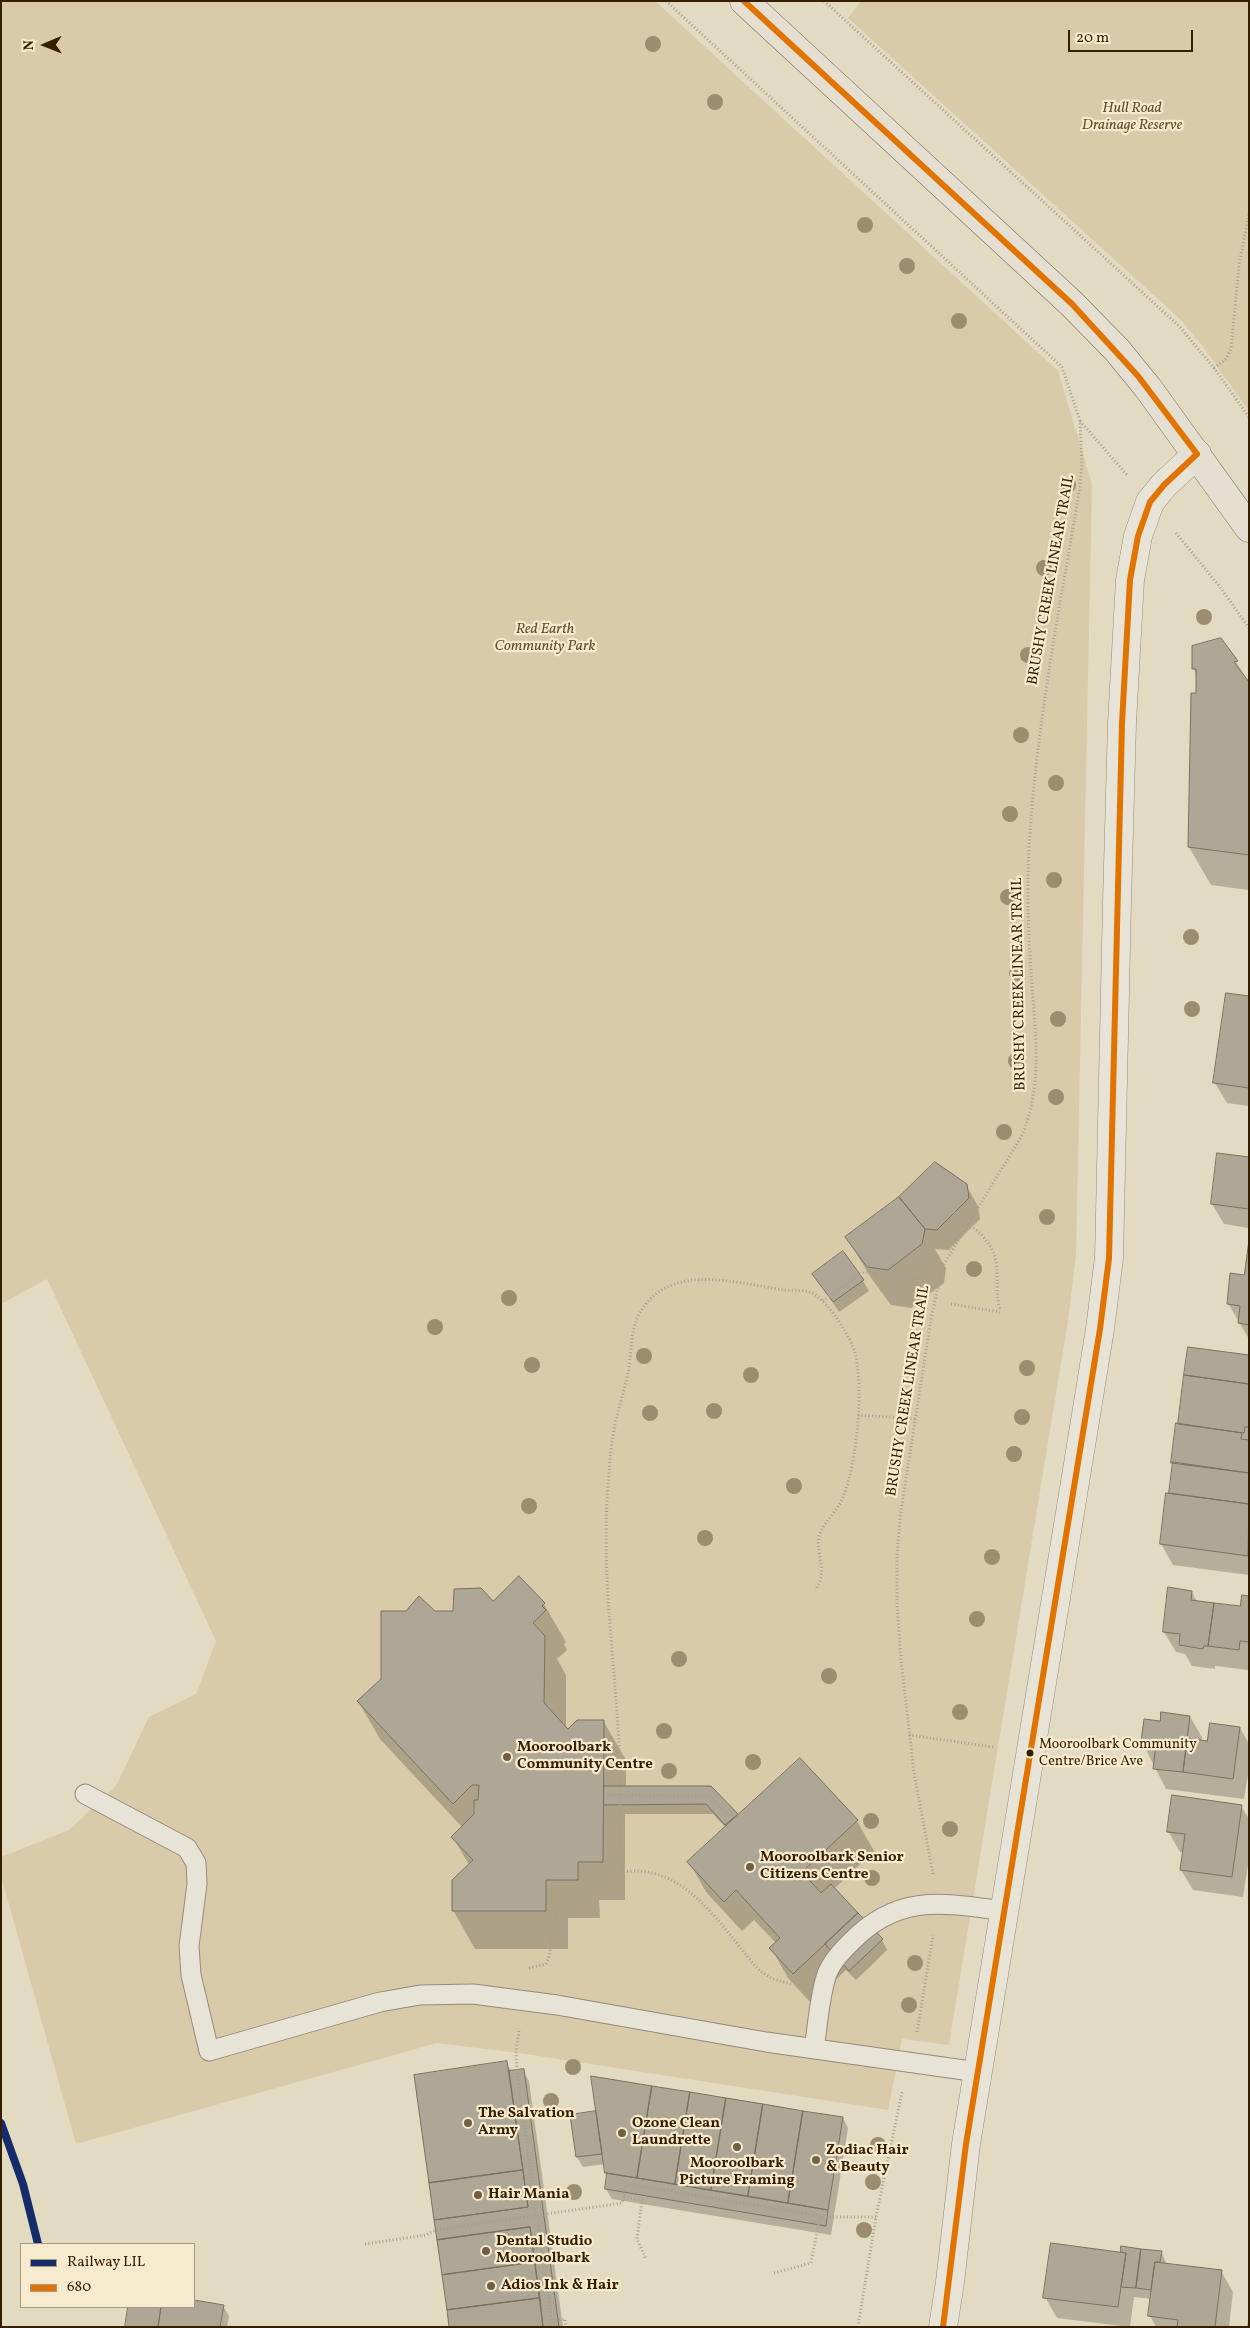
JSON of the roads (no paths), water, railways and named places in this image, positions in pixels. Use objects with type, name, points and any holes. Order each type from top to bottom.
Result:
[{"type":"main road","points":[[744,1],[1072,304],[1117,350],[1172,418],[1249,528]]},
{"type":"street","points":[[943,2327],[966,2144],[1095,1358],[1109,1258],[1117,892],[1123,704],[1130,580],[1138,536],[1150,502],[1164,485],[1197,454]]},
{"type":"lane","points":[[85,1794],[187,1848],[196,1863],[197,1884],[189,1946],[191,1975],[209,2051],[380,2002],[420,1995],[473,1994],[814,2049],[978,2072]]},
{"type":"lane","points":[[814,2049],[824,1988],[832,1964],[840,1953],[879,1917],[896,1909],[938,1904],[1005,1911]]},
{"type":"rail line","name":"LIL","points":[[1,2123],[23,2184],[38,2243]]},
{"type":"place","name":"Mooroolbark Community Centre/Brice Ave","points":[[1030,1753]]},
{"type":"place","name":"Mooroolbark Community Centre","points":[[507,1757]]},
{"type":"place","name":"Mooroolbark Senior Citizens Centre","points":[[750,1867]]},
{"type":"place","name":"The Salvation Army","points":[[468,2123]]},
{"type":"place","name":"Ozone Clean Laundrette","points":[[622,2133]]},
{"type":"place","name":"Mooroolbark Picture Framing","points":[[737,2147]]},
{"type":"place","name":"Zodiac Hair & Beauty","points":[[816,2160]]},
{"type":"place","name":"Hair Mania","points":[[478,2195]]},
{"type":"place","name":"Dental Studio Mooroolbark","points":[[486,2251]]},
{"type":"place","name":"Adios Ink & Hair","points":[[491,2286]]},
{"type":"park label","name":"Hull Road Drainage Reserve","points":[[1132,118]]},
{"type":"park label","name":"Red Earth Community Park","points":[[545,638]]}]
